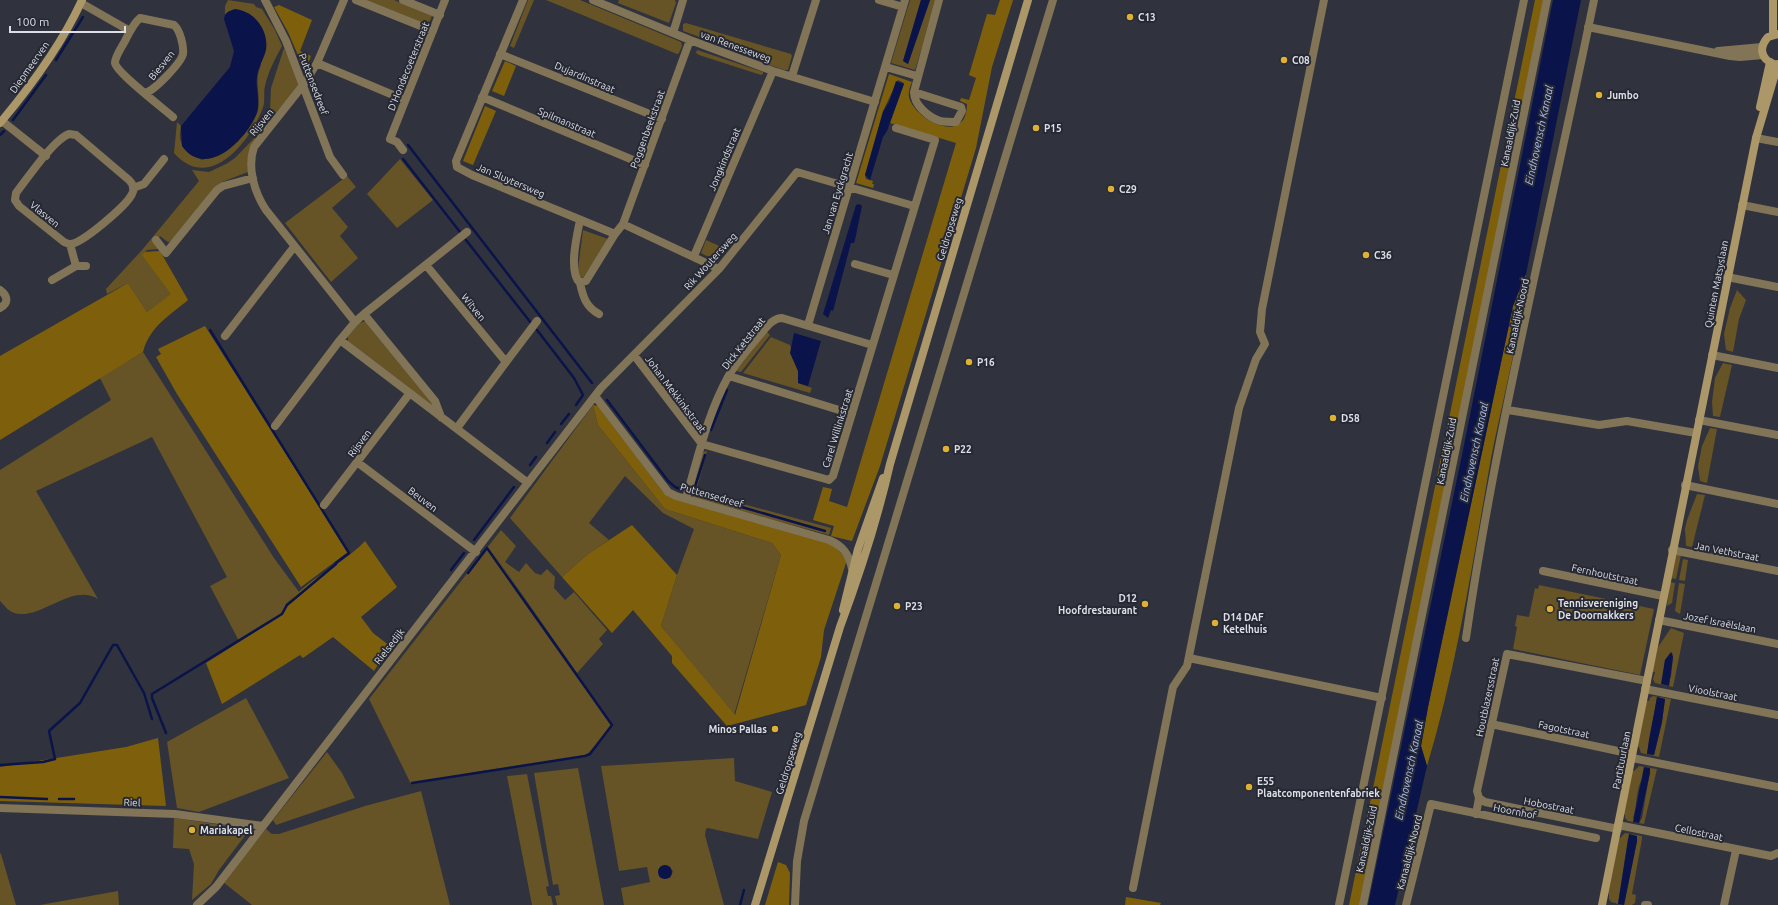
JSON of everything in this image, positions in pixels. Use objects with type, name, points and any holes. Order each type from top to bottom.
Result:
[{"type":"main road","name":"Geldropseweg","points":[[755,905],[799,750],[850,600],[884,490],[890,464],[1028,0]]},
{"type":"main road","points":[[1773,0],[1776,34],[1768,37],[1762,51],[1775,63]]},
{"type":"main road","name":"Diepmeerven","points":[[1,122],[38,74],[82,2]]},
{"type":"main road","name":"Quinten Matsyslaan","points":[[1659,620],[1756,138],[1757,121],[1775,63]]},
{"type":"main road","name":"Geldropseweg","points":[[840,627],[852,569],[879,488],[890,464]]},
{"type":"main road","name":"Partituurlaan","points":[[1602,905],[1659,620]]},
{"type":"street","name":"Puttensedreef","points":[[266,0],[284,36],[304,84],[330,157],[344,175]]},
{"type":"street","name":"Rijsven","points":[[344,0],[317,63],[304,84],[254,147],[250,156],[250,166],[260,201],[294,247],[354,322]]},
{"type":"street","points":[[356,0],[433,31]]},
{"type":"street","points":[[403,0],[440,15]]},
{"type":"street","name":"D'Hondecoeterstraat","points":[[403,150],[397,142],[390,139],[445,0]]},
{"type":"street","name":"Jan Sluytersweg","points":[[523,0],[456,161],[457,166],[467,172],[615,234]]},
{"type":"street","name":"van Renesseweg","points":[[593,0],[690,40],[773,71],[875,102]]},
{"type":"street","points":[[673,33],[683,0]]},
{"type":"street","points":[[792,76],[816,0]]},
{"type":"street","points":[[879,0],[904,4]]},
{"type":"street","points":[[914,92],[961,106],[962,111],[956,122],[940,121],[927,113],[916,102],[914,92],[917,76],[939,0]]},
{"type":"street","points":[[795,905],[797,861],[804,821],[1053,0]]},
{"type":"street","points":[[1133,888],[1173,687],[1187,666],[1189,658],[1239,408],[1256,359],[1265,344],[1260,332],[1262,309],[1324,0]]},
{"type":"street","points":[[1339,905],[1524,0]]},
{"type":"street","name":"Kanaaldijk-Zuid","points":[[1363,905],[1547,0]]},
{"type":"street","name":"Kanaaldijk-Noord","points":[[1466,638],[1480,550],[1508,410],[1594,0]]},
{"type":"street","points":[[82,2],[130,31]]},
{"type":"street","name":"Jan van Eyckgracht","points":[[808,325],[904,4]]},
{"type":"street","name":"Biesven","points":[[145,93],[156,88],[180,60],[183,54],[178,28],[174,25],[146,18],[140,18],[130,31],[116,58],[115,65],[120,72],[173,117]]},
{"type":"street","points":[[1588,26],[1713,52],[1762,51]]},
{"type":"street","name":"Poggenbeekstraat","points":[[623,224],[690,40]]},
{"type":"street","name":"Dujardinstraat","points":[[500,54],[662,118]]},
{"type":"street","points":[[317,63],[405,100]]},
{"type":"street","points":[[886,67],[917,76]]},
{"type":"street","name":"Jongkindstraat","points":[[694,256],[773,71]]},
{"type":"street","name":"Spilmanstraat","points":[[482,97],[645,165]]},
{"type":"street","points":[[1,122],[46,156]]},
{"type":"street","name":"Carel Willinkstraat","points":[[702,444],[829,480],[833,476],[935,140],[896,128]]},
{"type":"street","name":"Vlasven","points":[[70,244],[64,242],[19,206],[15,200],[16,193],[62,137],[69,134],[76,136],[129,180],[133,188]]},
{"type":"street","points":[[1756,138],[1778,142]]},
{"type":"street","points":[[76,266],[70,244],[77,242],[114,216],[131,196],[133,188],[144,184],[164,159]]},
{"type":"street","name":"Rik Woutersweg","points":[[595,396],[719,268],[797,172],[849,187]]},
{"type":"street","points":[[156,240],[166,253],[217,190],[223,186],[253,178]]},
{"type":"street","points":[[849,187],[914,206]]},
{"type":"street","points":[[1742,205],[1778,212]]},
{"type":"street","points":[[580,220],[574,269],[575,278],[580,283],[583,298],[589,307],[599,314]]},
{"type":"street","points":[[580,283],[586,281],[615,234],[623,224],[719,268]]},
{"type":"street","points":[[275,426],[354,322],[467,232]]},
{"type":"street","points":[[225,336],[294,247]]},
{"type":"street","points":[[855,264],[893,275]]},
{"type":"street","name":"Witven","points":[[426,265],[506,362]]},
{"type":"street","points":[[52,280],[76,266],[86,266]]},
{"type":"street","points":[[1728,277],[1778,287]]},
{"type":"street","points":[[0,290],[5,294],[7,300],[5,305],[0,308]]},
{"type":"street","points":[[364,314],[435,401],[441,417]]},
{"type":"street","name":"Dick Ketstraat","points":[[686,498],[712,413],[729,376],[748,349],[773,321],[782,318],[872,345]]},
{"type":"street","points":[[457,428],[537,322]]},
{"type":"street","points":[[340,340],[528,483]]},
{"type":"street","name":"Johan Mekkinkstraat","points":[[634,355],[702,444]]},
{"type":"street","points":[[1712,355],[1778,368]]},
{"type":"street","points":[[729,376],[852,414]]},
{"type":"street","name":"Rijsven","points":[[324,505],[410,393]]},
{"type":"street","name":"Puttensedreef","points":[[595,396],[665,488],[672,494],[829,540],[844,550],[849,558],[852,569]]},
{"type":"street","name":"Rielsedijk","points":[[197,905],[216,887],[595,396]]},
{"type":"street","points":[[1508,410],[1599,425],[1627,421],[1696,433]]},
{"type":"street","points":[[1699,420],[1778,435]]},
{"type":"street","name":"Beuven","points":[[357,462],[476,552]]},
{"type":"street","points":[[1685,485],[1778,504]]},
{"type":"street","name":"Jan Vethstraat","points":[[1672,550],[1778,571]]},
{"type":"street","name":"Fernhoutstraat","points":[[1542,571],[1663,596]]},
{"type":"street","name":"Jozef Israëlslaan","points":[[1659,620],[1778,643]]},
{"type":"street","name":"Houtblazersstraat","points":[[1476,814],[1479,798],[1477,791],[1507,654],[1646,685]]},
{"type":"street","points":[[1189,658],[1382,698]]},
{"type":"street","name":"Vioolstraat","points":[[1646,685],[1778,715]]},
{"type":"street","name":"Fagotstraat","points":[[1491,724],[1632,756]]},
{"type":"street","points":[[1632,756],[1778,787]]},
{"type":"street","name":"Hobostraat","points":[[1479,798],[1485,802],[1618,827]]},
{"type":"street","name":"Kanaaldijk-Noord","points":[[1406,905],[1431,804]]},
{"type":"street","name":"Hoornhof","points":[[1431,804],[1596,838]]},
{"type":"street","name":"Riel","points":[[0,808],[175,814],[263,826]]},
{"type":"street","name":"Cellostraat","points":[[1618,827],[1736,850],[1771,856],[1777,855]]},
{"type":"street","points":[[1724,905],[1736,850]]},
{"type":"shaded area","points":[[228,0],[254,4],[256,7],[262,9],[275,30],[282,46],[266,81],[263,107],[248,136],[238,149],[226,159],[214,166],[201,168],[187,164],[174,153],[177,122],[181,126],[180,139],[184,148],[202,160],[218,156],[232,147],[244,133],[254,117],[258,104],[258,76],[261,65],[229,11],[225,15],[225,6]]},
{"type":"shaded area","points":[[365,0],[394,0],[432,16],[428,26]]},
{"type":"shaded area","points":[[528,0],[534,0],[514,48],[510,46]]},
{"type":"shaded area","points":[[546,0],[580,0],[681,42],[682,46],[677,54]]},
{"type":"shaded area","points":[[619,0],[675,0],[676,3],[669,23],[618,3]]},
{"type":"shaded area","points":[[910,0],[921,0],[903,61],[908,64],[930,0],[937,0],[915,70],[891,63]]},
{"type":"shaded area","points":[[1000,0],[1013,0],[992,67],[976,148],[880,466],[852,541],[831,536],[834,526],[813,520],[823,487],[832,489],[829,501],[847,507],[956,143],[890,123],[904,83],[898,80],[883,111],[865,175],[866,179],[873,181],[873,188],[856,183],[889,74],[912,82],[909,90],[909,97],[913,106],[920,114],[930,121],[940,125],[950,127],[959,124],[965,117],[967,104],[960,101],[961,98],[969,100],[976,78],[969,75],[987,14],[995,15]]},
{"type":"shaded area","points":[[1535,0],[1544,0],[1360,905],[1349,905]]},
{"type":"shaded area","points":[[279,5],[312,20],[300,51],[311,56],[306,68],[304,69],[288,32],[274,7]]},
{"type":"shaded area","points":[[686,23],[791,54],[792,56],[788,70],[767,64],[767,61],[683,31],[683,24]]},
{"type":"shaded area","points":[[284,48],[300,85],[265,125],[270,111],[271,88]]},
{"type":"shaded area","points":[[697,50],[763,72],[763,74],[761,75],[699,55],[696,53]]},
{"type":"shaded area","points":[[505,61],[516,66],[504,96],[492,91]]},
{"type":"shaded area","points":[[485,106],[496,111],[473,165],[463,161]]},
{"type":"shaded area","points":[[266,126],[250,153],[248,172],[222,182],[172,241],[168,242],[160,236],[155,242],[159,249],[147,250],[143,255],[172,294],[147,312],[128,283],[107,294],[106,289],[142,250],[199,181],[192,170],[209,172],[226,164],[235,158]]},
{"type":"shaded area","points":[[400,159],[433,200],[397,228],[367,194]]},
{"type":"shaded area","points":[[347,176],[356,187],[332,208],[348,227],[340,236],[358,258],[331,282],[285,223]]},
{"type":"shaded area","points":[[583,230],[608,239],[583,278],[577,276]]},
{"type":"shaded area","points":[[706,240],[726,249],[716,261],[701,253]]},
{"type":"shaded area","points":[[160,251],[188,300],[155,328],[146,343],[143,352],[0,440],[0,356],[128,283],[147,312],[171,294],[142,255],[145,252]]},
{"type":"shaded area","points":[[1526,274],[1520,321],[1491,458],[1464,613],[1438,728],[1427,766],[1421,746],[1428,707],[1513,306]]},
{"type":"shaded area","points":[[1737,290],[1746,300],[1739,319],[1733,352],[1726,350],[1724,334],[1730,308]]},
{"type":"shaded area","points":[[366,321],[434,403],[433,406],[348,342],[348,336],[359,323]]},
{"type":"shaded area","points":[[205,326],[348,552],[301,587],[177,394],[156,357],[161,354],[158,349]]},
{"type":"shaded area","points":[[767,332],[770,335],[741,372],[736,371],[746,356]]},
{"type":"shaded area","points":[[771,337],[790,345],[798,371],[798,383],[812,388],[810,393],[743,373]]},
{"type":"shaded area","points":[[143,352],[274,558],[299,592],[286,604],[280,616],[239,641],[210,586],[227,577],[152,437],[36,491],[98,599],[88,595],[78,595],[34,612],[24,614],[12,612],[0,601],[0,470],[111,400],[100,378]]},
{"type":"shaded area","points":[[1723,363],[1732,365],[1720,417],[1713,416],[1712,402],[1715,378]]},
{"type":"shaded area","points":[[593,405],[598,425],[665,509],[772,543],[781,555],[734,715],[661,626],[677,575],[694,529],[663,513],[625,476],[589,523],[609,540],[588,554],[562,577],[510,518]]},
{"type":"shaded area","points":[[593,405],[598,406],[663,492],[833,544],[847,560],[824,630],[821,657],[806,705],[727,726],[672,663],[672,656],[633,610],[612,633],[562,577],[588,554],[632,525],[677,575],[661,626],[735,715],[781,555],[772,543],[665,509],[598,425]]},
{"type":"shaded area","points":[[1710,428],[1717,429],[1707,483],[1700,481],[1698,466],[1702,446]]},
{"type":"shaded area","points":[[707,451],[696,491],[831,528],[829,535],[694,498],[691,493],[703,452]]},
{"type":"shaded area","points":[[1697,494],[1705,495],[1692,547],[1686,546],[1685,529]]},
{"type":"shaded area","points":[[501,530],[516,546],[505,562],[519,572],[526,563],[535,573],[541,575],[547,569],[555,577],[554,588],[565,600],[574,592],[607,630],[599,639],[603,644],[577,673],[489,547],[612,726],[585,757],[481,771],[411,784],[369,699]]},
{"type":"shaded area","points":[[365,541],[397,587],[361,617],[373,633],[390,646],[374,671],[333,637],[303,658],[300,655],[222,704],[206,663],[280,616],[288,604],[308,584],[355,551]]},
{"type":"shaded area","points":[[1679,554],[1681,555],[1676,579],[1671,578],[1675,556]]},
{"type":"shaded area","points":[[1683,559],[1688,560],[1685,581],[1679,580]]},
{"type":"shaded area","points":[[1670,582],[1675,583],[1672,603],[1667,606]]},
{"type":"shaded area","points":[[1679,583],[1685,584],[1680,614],[1675,611]]},
{"type":"shaded area","points":[[1539,585],[1654,609],[1640,675],[1513,649],[1517,627],[1515,626],[1517,615],[1529,617],[1535,588],[1538,589]]},
{"type":"shaded area","points":[[1671,628],[1684,633],[1673,687],[1655,683],[1653,679],[1655,672],[1652,672],[1658,647]],"holes":[[[1672,652],[1671,677],[1662,684],[1665,660]]]},
{"type":"shaded area","points":[[1653,696],[1671,699],[1659,757],[1641,753],[1639,747],[1637,746],[1646,701],[1649,701]],"holes":[[[1657,697],[1665,699],[1662,722],[1654,755],[1647,754]]]},
{"type":"shaded area","points":[[246,698],[289,778],[199,812],[177,808],[167,742]]},
{"type":"shaded area","points":[[158,738],[166,806],[0,801],[0,767],[126,747]]},
{"type":"shaded area","points":[[327,752],[342,773],[355,798],[276,825],[273,820]]},
{"type":"shaded area","points":[[734,758],[735,781],[772,792],[758,839],[708,828],[706,829],[705,835],[724,905],[624,905],[621,888],[650,882],[647,867],[619,871],[601,766]],"holes":[[[661,866],[673,871],[670,878],[660,878],[658,871]]]},
{"type":"shaded area","points":[[1639,766],[1657,769],[1644,824],[1628,821],[1623,814],[1632,770],[1634,771]],"holes":[[[1650,771],[1642,818],[1639,823],[1633,818],[1641,780]]]},
{"type":"shaded area","points":[[578,768],[604,905],[557,905],[555,896],[560,895],[558,884],[553,885],[534,773]]},
{"type":"shaded area","points":[[527,774],[549,886],[546,887],[548,896],[551,896],[553,905],[532,905],[507,776]]},
{"type":"shaded area","points":[[421,791],[450,905],[252,905],[223,882],[266,829],[272,834],[279,834],[365,806]]},
{"type":"shaded area","points":[[174,818],[250,829],[219,870],[211,884],[192,900],[194,864],[189,849],[173,848]]},
{"type":"shaded area","points":[[1625,833],[1642,836],[1632,894],[1636,895],[1635,903],[1632,905],[1624,905],[1637,841],[1628,838],[1618,904],[1611,902],[1609,899],[1609,893],[1607,893],[1618,838]]},
{"type":"shaded area","points":[[0,853],[1,854],[16,905],[0,905]]},
{"type":"shaded area","points":[[778,862],[786,865],[790,873],[789,905],[765,905]]},
{"type":"shaded area","points":[[118,891],[119,905],[40,905]]},
{"type":"shaded area","points":[[1126,897],[1161,903],[1160,905],[1125,905]]},
{"type":"water","points":[[921,0],[930,0],[908,64],[903,61]]},
{"type":"water","name":"Eindhovensch Kanaal","points":[[1553,0],[1581,0],[1526,274],[1513,306],[1428,707],[1421,746],[1427,766],[1395,905],[1368,905],[1462,455]]},
{"type":"water","points":[[235,9],[249,14],[254,18],[263,29],[265,36],[266,50],[257,76],[257,113],[252,123],[235,144],[225,152],[214,157],[202,159],[192,155],[182,146],[181,126],[230,67],[234,51],[224,19],[226,13]]},
{"type":"water","points":[[896,81],[904,84],[887,131],[883,137],[870,180],[865,175],[883,112],[889,102]]},
{"type":"water","points":[[859,204],[862,206],[855,240],[854,243],[851,243],[833,311],[831,310],[828,318],[823,314],[856,205]]},
{"type":"water","points":[[794,333],[821,341],[808,386],[798,383],[798,371],[790,353]]},
{"type":"water","points":[[1671,652],[1673,657],[1669,686],[1661,684],[1665,660]]},
{"type":"water","points":[[1657,697],[1665,699],[1662,722],[1654,755],[1647,754]]},
{"type":"water","points":[[1644,767],[1650,768],[1650,773],[1639,823],[1633,822]]},
{"type":"water","points":[[1629,834],[1637,836],[1637,841],[1624,905],[1618,904]]},
{"type":"water","points":[[662,865],[668,865],[672,869],[672,875],[668,879],[662,879],[658,875],[658,869]]},
{"type":"waterway","points":[[56,60],[83,17]]},
{"type":"waterway","points":[[13,120],[46,75]]},
{"type":"waterway","points":[[0,135],[4,131]]},
{"type":"waterway","points":[[408,145],[592,383]]},
{"type":"waterway","points":[[403,159],[460,232]]},
{"type":"waterway","points":[[466,240],[531,323]]},
{"type":"waterway","points":[[210,330],[349,553],[336,563]]},
{"type":"waterway","points":[[537,330],[574,378],[583,395],[576,405]]},
{"type":"waterway","points":[[711,430],[727,390]]},
{"type":"waterway","points":[[607,400],[668,481],[675,487],[682,490]]},
{"type":"waterway","points":[[561,424],[569,414]]},
{"type":"waterway","points":[[547,443],[555,432]]},
{"type":"waterway","points":[[705,455],[693,493],[825,531]]},
{"type":"waterway","points":[[530,465],[536,457]]},
{"type":"waterway","points":[[474,540],[514,487]]},
{"type":"waterway","points":[[412,783],[585,756],[590,754],[612,725],[487,548],[468,573]]},
{"type":"waterway","points":[[451,570],[464,553]]},
{"type":"waterway","points":[[166,733],[152,698],[152,694],[282,614],[287,605],[336,564]]},
{"type":"waterway","points":[[0,765],[43,762],[55,759],[49,731],[80,703],[113,645],[117,645],[144,693],[152,719]]},
{"type":"waterway","points":[[0,797],[47,799]]},
{"type":"waterway","points":[[59,799],[74,799]]},
{"type":"waterway","points":[[740,905],[744,890]]},
{"type":"place","name":"C13","points":[[1130,17]]},
{"type":"place","name":"C08","points":[[1284,60]]},
{"type":"place","name":"Jumbo","points":[[1599,95]]},
{"type":"place","name":"P15","points":[[1036,128]]},
{"type":"place","name":"C29","points":[[1111,189]]},
{"type":"place","name":"C36","points":[[1366,255]]},
{"type":"place","name":"P16","points":[[969,362]]},
{"type":"place","name":"D58","points":[[1333,418]]},
{"type":"place","name":"P22","points":[[946,449]]},
{"type":"place","name":"D12 Hoofdrestaurant","points":[[1145,604]]},
{"type":"place","name":"P23","points":[[897,606]]},
{"type":"place","name":"Tennisvereniging De Doornakkers","points":[[1550,609]]},
{"type":"place","name":"D14 DAF Ketelhuis","points":[[1215,623]]},
{"type":"place","name":"Minos Pallas","points":[[775,729]]},
{"type":"place","name":"E55 Plaatcomponentenfabriek","points":[[1249,787]]},
{"type":"place","name":"Mariakapel","points":[[192,830]]}]
